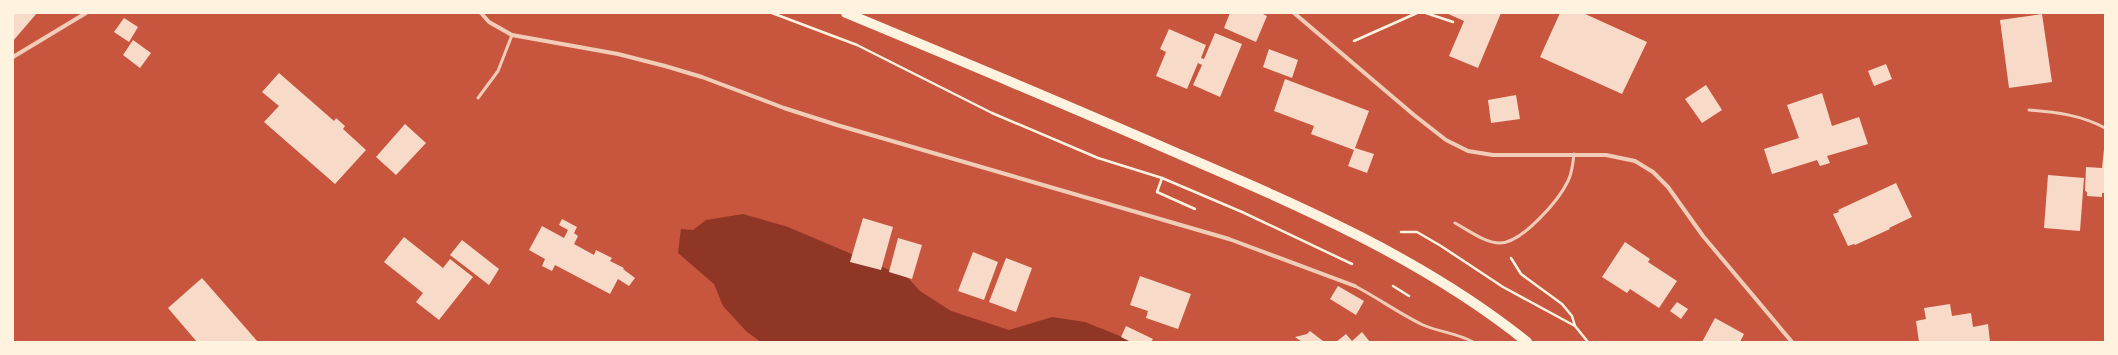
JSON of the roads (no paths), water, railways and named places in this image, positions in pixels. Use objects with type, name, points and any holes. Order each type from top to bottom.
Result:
[{"type":"main road","points":[[846,13],[1274,195],[1404,260],[1445,285],[1527,342]]},
{"type":"street","points":[[13,57],[86,13]]},
{"type":"street","points":[[481,13],[489,22],[512,36],[618,54],[695,74],[837,125],[1229,239],[1355,286]]},
{"type":"street","points":[[1294,13],[1414,115],[1446,140],[1458,147],[1493,155],[1574,154],[1622,157],[1635,161],[1653,172],[1668,187],[1703,236],[1792,342]]},
{"type":"lane","points":[[478,98],[498,71],[512,36]]},
{"type":"lane","points":[[2029,110],[2056,112],[2074,116],[2105,128]]},
{"type":"lane","points":[[1455,223],[1491,242],[1505,243],[1520,236],[1560,194],[1572,170],[1574,154]]},
{"type":"lane","points":[[1355,286],[1421,324],[1436,331],[1464,337],[1473,342]]}]
